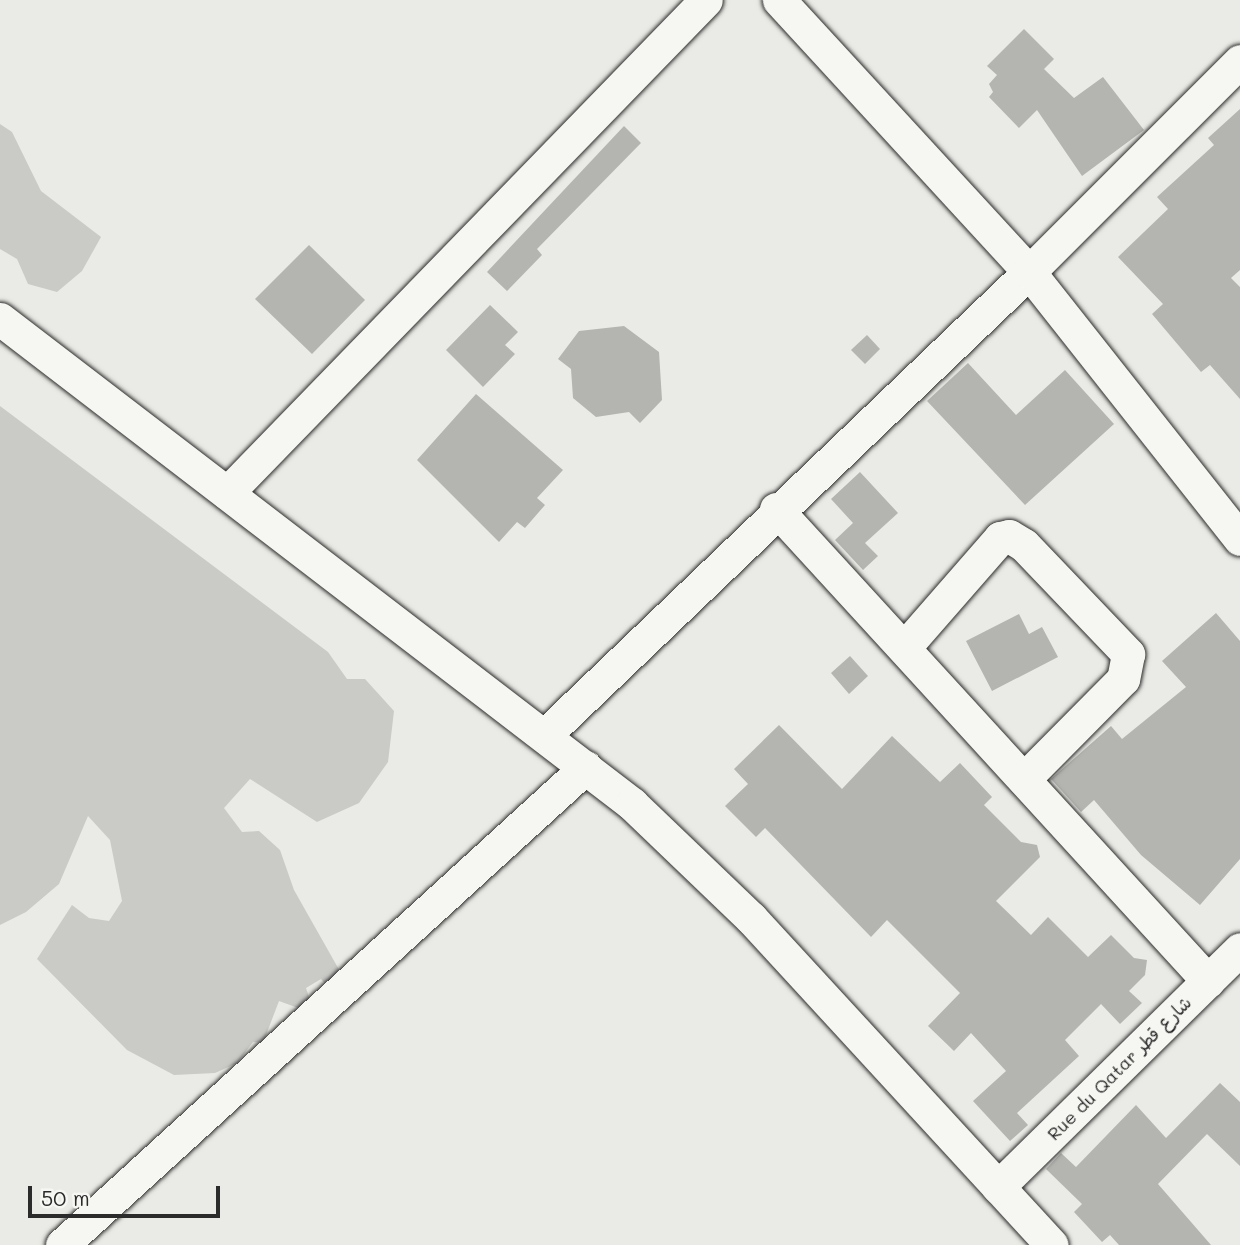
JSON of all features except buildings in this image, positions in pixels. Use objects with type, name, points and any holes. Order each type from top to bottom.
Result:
[{"type":"street","points":[[227,493],[706,0]]},
{"type":"street","points":[[779,0],[1029,272],[1240,539]]},
{"type":"street","points":[[545,735],[776,509],[1029,272],[1240,61]]},
{"type":"street","points":[[0,319],[586,767],[751,918],[1052,1245]]},
{"type":"street","points":[[776,509],[1208,981]]},
{"type":"street","points":[[904,648],[1000,538],[1009,537],[1024,545],[1128,654],[1122,679],[1024,779]]},
{"type":"street","points":[[62,1245],[586,767]]},
{"type":"street","name":"Rue du Qatar شارع قطر","points":[[998,1187],[1240,948]]},
{"type":"shaded area","points":[[0,124],[12,132],[41,191],[101,237],[82,271],[57,292],[28,284],[17,259],[0,249]]},
{"type":"shaded area","points":[[0,406],[328,652],[347,679],[365,679],[394,711],[388,762],[359,803],[317,822],[250,779],[224,808],[242,832],[259,831],[280,850],[294,890],[346,982],[334,993],[321,979],[306,988],[312,1006],[301,1009],[279,1001],[263,1043],[253,1042],[237,1063],[215,1073],[174,1075],[127,1050],[37,959],[72,905],[89,918],[109,921],[122,901],[110,840],[88,816],[59,884],[26,912],[0,925]]}]
